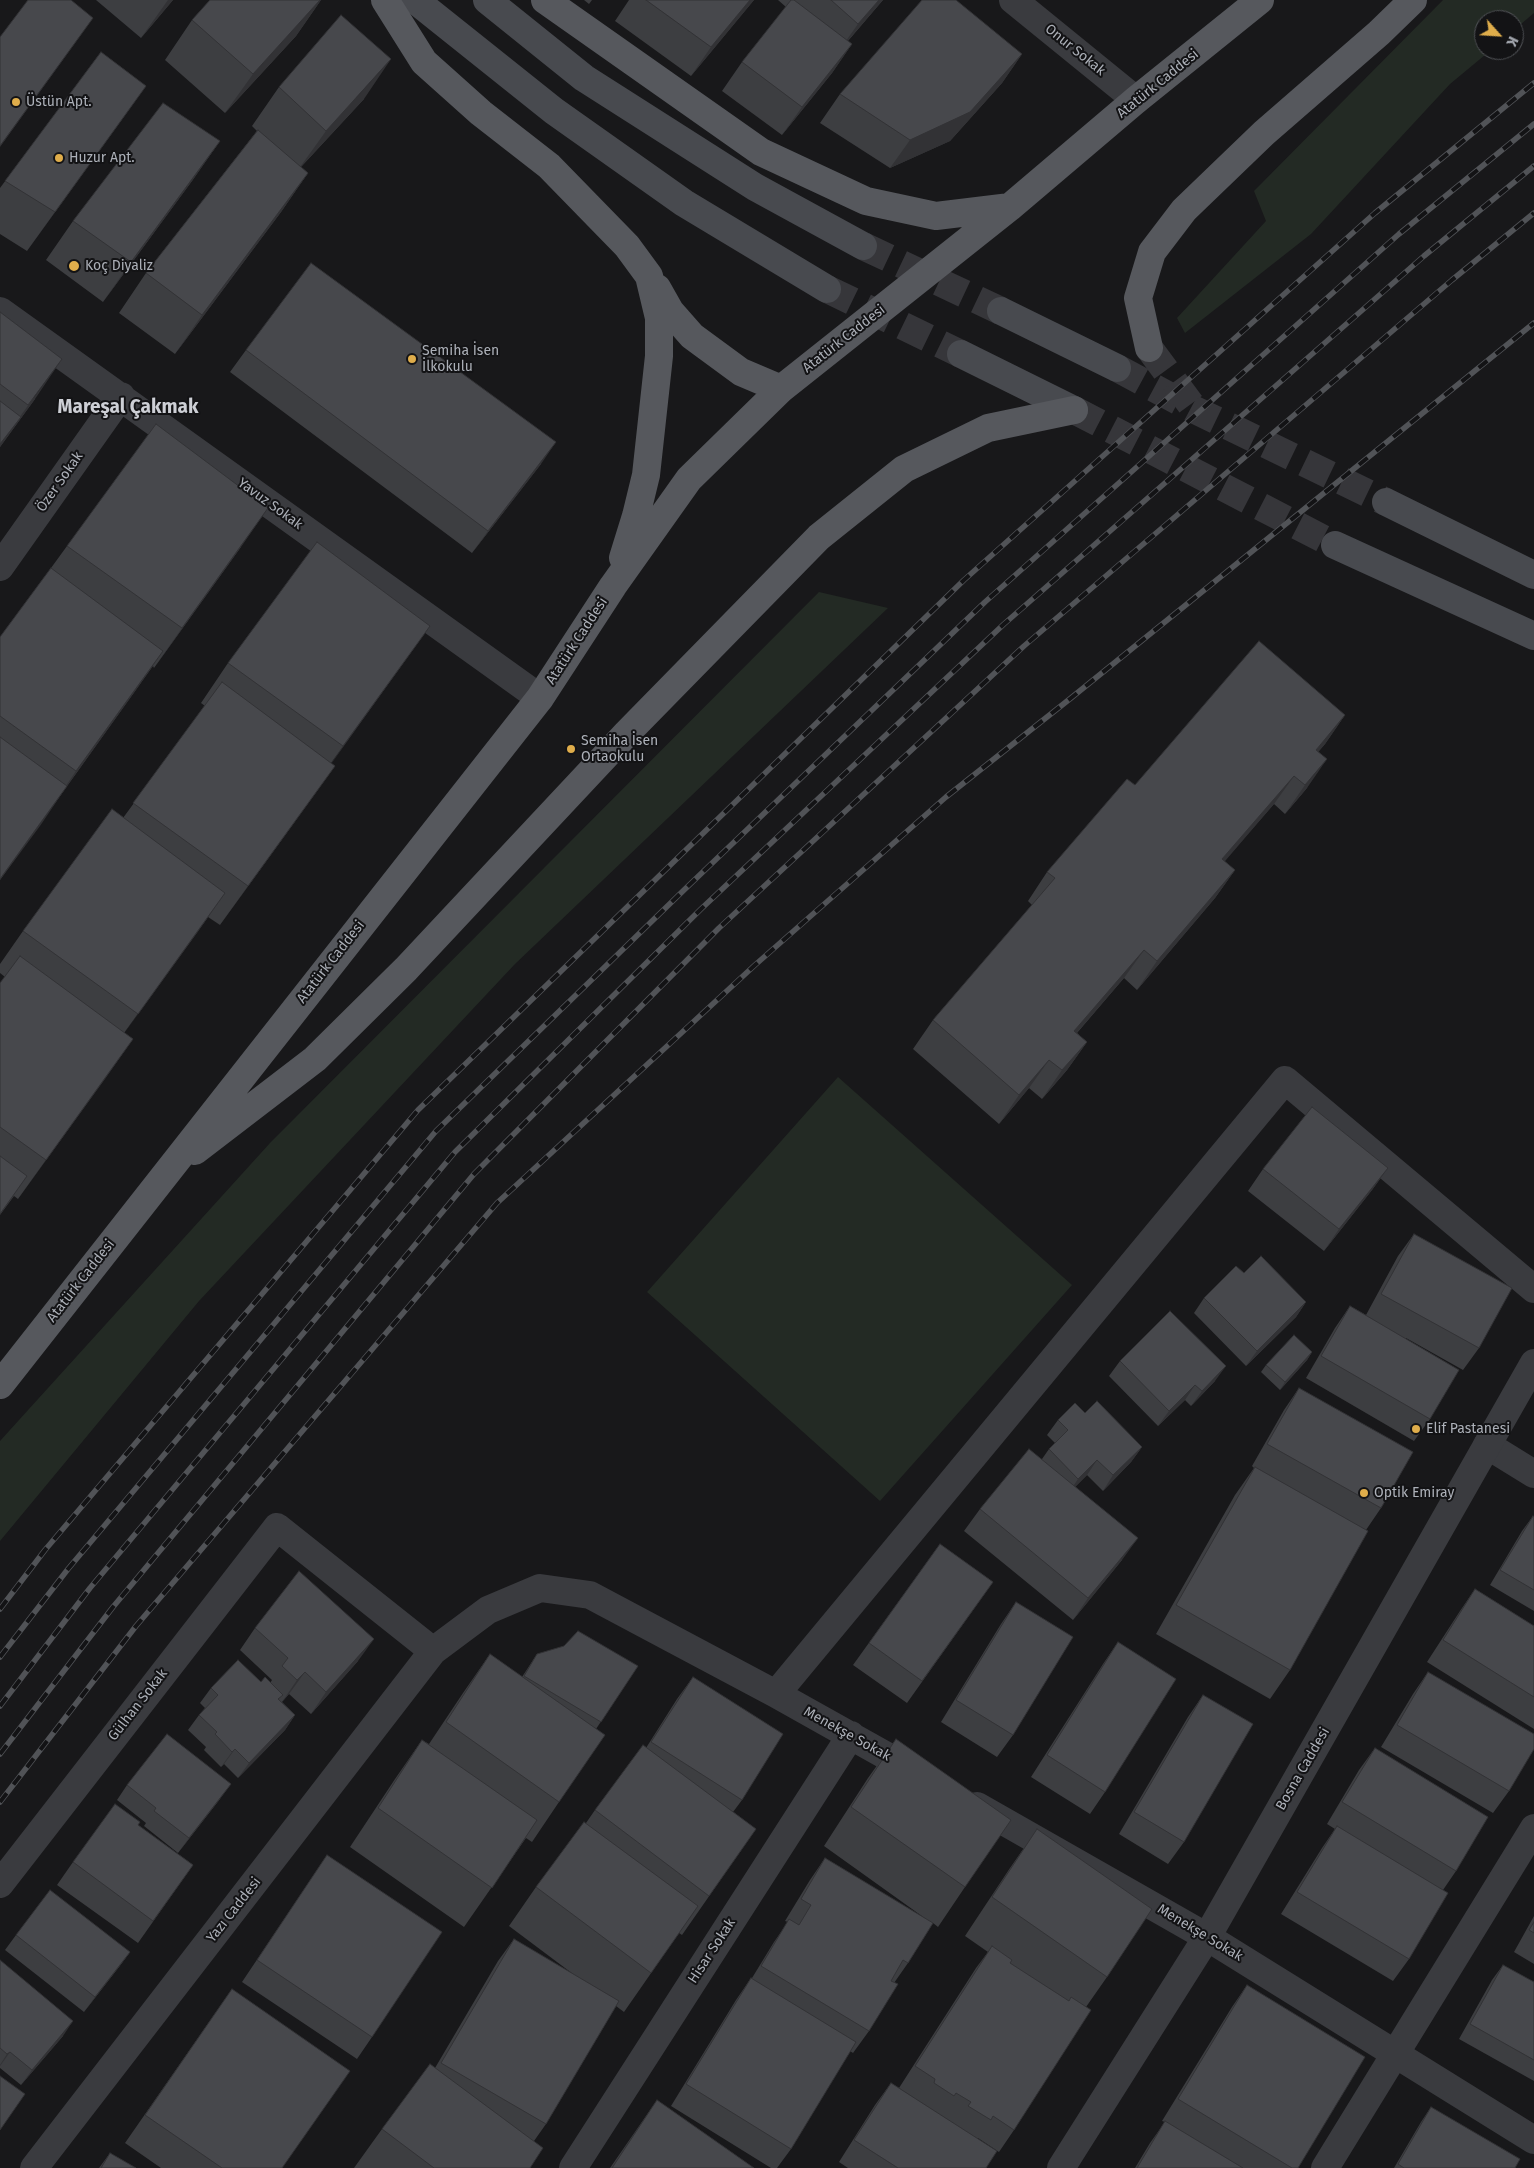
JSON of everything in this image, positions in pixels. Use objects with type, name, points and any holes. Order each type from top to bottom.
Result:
[{"type":"main road","points":[[384,0],[424,62],[481,113],[550,166],[627,246],[649,276],[670,311],[692,336],[741,372],[781,389]]},
{"type":"main road","points":[[415,0],[554,111],[676,197],[827,289]]},
{"type":"main road","points":[[487,0],[584,78],[755,187],[863,246]]},
{"type":"main road","points":[[545,0],[760,152],[866,201],[936,216],[1010,207]]},
{"type":"main road","name":"Atatürk Caddesi","points":[[0,1386],[162,1177],[540,698],[614,586],[689,479],[781,389],[1010,207],[1136,100],[1260,0]]},
{"type":"main road","points":[[1149,348],[1138,298],[1152,252],[1184,210],[1264,133],[1372,39],[1413,0]]},
{"type":"main road","points":[[614,586],[636,516],[646,475],[659,356],[659,318],[649,276]]},
{"type":"main road","points":[[1001,311],[1117,368]]},
{"type":"main road","points":[[162,1177],[315,1059],[406,969],[626,734],[819,537],[904,469],[988,428],[1074,410],[961,354]]},
{"type":"main road","points":[[1386,502],[1534,575]]},
{"type":"main road","points":[[1336,546],[1534,636]]},
{"type":"street","name":"Onur Sokak","points":[[1013,0],[1136,100]]},
{"type":"street","name":"Yavuz Sokak","points":[[0,311],[540,698]]},
{"type":"street","name":"Özer Sokak","points":[[0,567],[121,396]]},
{"type":"street","points":[[776,1694],[1285,1080],[1534,1289]]},
{"type":"street","name":"Bosna Caddesi","points":[[1061,2168],[1207,1937],[1534,1363]]},
{"type":"street","points":[[1487,1445],[1534,1474]]},
{"type":"street","name":"Gülhan Sokak","points":[[0,1884],[277,1527],[433,1651]]},
{"type":"street","name":"Menekşe Sokak","points":[[433,1651],[488,1610],[540,1588],[590,1595],[851,1735],[1207,1937],[1534,2140]]},
{"type":"street","name":"Yazı Caddesi","points":[[34,2168],[433,1651]]},
{"type":"street","name":"Hisar Sokak","points":[[573,2168],[851,1735]]},
{"type":"street","points":[[1325,2168],[1534,1828]]},
{"type":"shaded area","points":[[1443,0],[1534,0],[1534,13],[1524,22],[1524,10],[1474,10],[1474,60],[1479,60],[1450,84],[1311,234],[1185,333],[1177,318],[1266,221],[1254,191]]},
{"type":"shaded area","points":[[819,592],[888,608],[515,964],[199,1301],[0,1541],[0,1441],[270,1143]]},
{"type":"shaded area","points":[[838,1077],[1072,1285],[880,1501],[647,1292]]},
{"type":"building","name":"Üstün Apt.","points":[[28,0],[71,0],[93,18],[0,146],[0,37]]},
{"type":"building","points":[[210,0],[320,0],[253,74],[192,20]]},
{"type":"building","points":[[646,0],[750,0],[711,47]]},
{"type":"building","points":[[791,0],[794,0],[852,44],[802,107],[742,62]]},
{"type":"building","points":[[831,0],[879,0],[858,24]]},
{"type":"building","points":[[922,0],[956,0],[1022,54],[970,112],[910,140],[840,94]]},
{"type":"building","points":[[341,15],[391,59],[326,131],[279,87]]},
{"type":"building","name":"Huzur Apt.","points":[[101,52],[146,86],[55,212],[5,181]]},
{"type":"building","points":[[163,103],[220,141],[131,262],[73,221]]},
{"type":"building","points":[[258,130],[308,173],[202,315],[146,273]]},
{"type":"building","points":[[311,263],[556,442],[488,531],[246,350]]},
{"type":"building","points":[[0,312],[62,359],[28,405],[0,384]]},
{"type":"building","points":[[0,401],[21,417],[0,444]]},
{"type":"building","points":[[156,424],[268,508],[182,628],[67,546]]},
{"type":"building","points":[[317,542],[430,626],[343,746],[228,663]]},
{"type":"building","points":[[51,568],[163,651],[76,771],[0,716],[0,637]]},
{"type":"building","points":[[1259,641],[1345,715],[1316,750],[1327,759],[1305,785],[1294,776],[1222,859],[1235,870],[1157,961],[1144,950],[1074,1031],[1087,1042],[1062,1070],[1049,1060],[1019,1095],[933,1020],[1055,878],[1047,872],[1127,779],[1135,785]]},
{"type":"building","points":[[222,682],[335,766],[248,886],[133,803]]},
{"type":"building","points":[[0,737],[67,786],[0,879]]},
{"type":"building","points":[[112,809],[225,893],[138,1014],[23,931]]},
{"type":"building","points":[[20,956],[133,1039],[46,1160],[0,1127],[0,983]]},
{"type":"building","points":[[1312,1107],[1388,1168],[1339,1229],[1263,1169]]},
{"type":"building","points":[[0,1156],[27,1176],[0,1214]]},
{"type":"building","points":[[1414,1234],[1512,1288],[1479,1348],[1381,1294]]},
{"type":"building","points":[[1261,1256],[1306,1302],[1257,1351],[1204,1298],[1236,1266],[1244,1273]]},
{"type":"building","points":[[1350,1306],[1459,1370],[1430,1419],[1321,1356]]},
{"type":"building","points":[[1170,1311],[1226,1366],[1202,1391],[1195,1385],[1169,1411],[1120,1361]]},
{"type":"building","points":[[1294,1335],[1312,1352],[1285,1382],[1266,1365]]},
{"type":"building","points":[[1299,1388],[1413,1452],[1381,1508],[1267,1444]]},
{"type":"building","points":[[1097,1401],[1142,1447],[1113,1475],[1097,1460],[1078,1479],[1049,1449],[1068,1430],[1058,1420],[1075,1403],[1085,1413]]},
{"type":"building","points":[[1029,1449],[1138,1538],[1088,1598],[980,1509]]},
{"type":"building","points":[[1255,1467],[1368,1531],[1290,1670],[1176,1605]]},
{"type":"building","points":[[1534,1517],[1534,1590],[1500,1570]]},
{"type":"building","points":[[940,1544],[993,1582],[922,1681],[869,1643]]},
{"type":"building","points":[[299,1571],[374,1639],[326,1692],[305,1672],[297,1680],[282,1666],[288,1658],[255,1628]]},
{"type":"building","points":[[1475,1589],[1534,1626],[1534,1697],[1443,1640]]},
{"type":"building","points":[[1016,1602],[1073,1637],[1013,1735],[956,1700]]},
{"type":"building","points":[[578,1631],[638,1666],[601,1722],[524,1676],[537,1654],[564,1646]]},
{"type":"building","points":[[1118,1642],[1176,1679],[1105,1792],[1047,1755]]},
{"type":"building","points":[[490,1654],[605,1735],[559,1802],[446,1722]]},
{"type":"building","points":[[238,1660],[261,1682],[265,1677],[283,1695],[278,1699],[295,1715],[249,1763],[235,1749],[232,1752],[215,1734],[217,1732],[199,1715],[218,1695],[211,1688]]},
{"type":"building","points":[[1428,1672],[1534,1734],[1534,1749],[1509,1791],[1397,1725]]},
{"type":"building","points":[[693,1677],[783,1734],[742,1800],[651,1742]]},
{"type":"building","points":[[1203,1695],[1253,1724],[1184,1842],[1134,1812]]},
{"type":"building","points":[[167,1734],[231,1784],[189,1838],[154,1811],[156,1808],[127,1785]]},
{"type":"building","points":[[896,1739],[1011,1820],[965,1887],[851,1807]]},
{"type":"building","points":[[422,1740],[537,1820],[492,1888],[378,1808]]},
{"type":"building","points":[[643,1745],[756,1829],[709,1896],[595,1810]]},
{"type":"building","points":[[1375,1748],[1488,1817],[1456,1871],[1342,1802]]},
{"type":"building","points":[[115,1804],[140,1822],[138,1825],[193,1865],[153,1921],[73,1862]]},
{"type":"building","points":[[584,1822],[698,1906],[651,1973],[536,1887]]},
{"type":"building","points":[[1337,1826],[1448,1893],[1409,1959],[1297,1892]]},
{"type":"building","points":[[1037,1829],[1152,1909],[1107,1977],[992,1897]]},
{"type":"building","points":[[327,1855],[442,1932],[372,2037],[257,1960]]},
{"type":"building","points":[[825,1858],[933,1923],[908,1963],[903,1960],[891,1981],[898,1984],[869,2031],[761,1966],[789,1919],[799,1925],[811,1905],[801,1899]]},
{"type":"building","points":[[50,1890],[130,1952],[95,1997],[16,1935]]},
{"type":"building","points":[[1534,1922],[1534,1933],[1529,1930]]},
{"type":"building","points":[[514,1939],[619,2001],[546,2124],[441,2063]]},
{"type":"building","points":[[992,1946],[1012,1960],[1010,1963],[1069,2001],[1071,1997],[1091,2010],[1014,2130],[993,2116],[991,2120],[968,2106],[971,2102],[956,2093],[954,2096],[934,2083],[935,2079],[915,2066]]},
{"type":"building","points":[[0,1960],[73,2021],[32,2070],[10,2052],[7,2054],[0,2048]]},
{"type":"building","points":[[1503,1965],[1534,1982],[1534,2060],[1470,2024]]},
{"type":"building","points":[[751,1978],[856,2042],[791,2149],[686,2084]]},
{"type":"building","points":[[1247,1985],[1365,2057],[1298,2168],[1292,2168],[1178,2099]]},
{"type":"building","points":[[232,1989],[350,2071],[282,2168],[222,2168],[145,2115]]},
{"type":"building","points":[[430,2064],[543,2148],[530,2168],[434,2168],[382,2129]]},
{"type":"building","points":[[0,2076],[25,2094],[0,2130]]},
{"type":"building","points":[[891,2083],[997,2151],[986,2168],[898,2168],[854,2140]]},
{"type":"building","points":[[657,2100],[754,2168],[612,2168]]},
{"type":"building","points":[[1431,2107],[1520,2159],[1515,2168],[1404,2168],[1398,2164]]},
{"type":"building","points":[[1165,2121],[1243,2168],[1137,2168]]},
{"type":"building","points":[[110,2153],[136,2168],[101,2168]]},
{"type":"tunnel","points":[[863,246],[1001,311]]},
{"type":"tunnel","points":[[827,289],[961,354]]},
{"type":"tunnel","points":[[1149,348],[1195,410]]},
{"type":"tunnel","points":[[1117,368],[1195,410],[1386,502]]},
{"type":"tunnel","points":[[1074,410],[1335,545]]},
{"type":"railway","points":[[0,1609],[45,1550],[418,1110],[964,580],[1375,213],[1534,83]]},
{"type":"railway","points":[[0,1657],[68,1569],[436,1131],[985,602],[1399,234],[1534,124]]},
{"type":"railway","points":[[0,1706],[90,1588],[455,1152],[701,909],[1004,624],[1424,256],[1534,166]]},
{"type":"railway","points":[[0,1754],[113,1607],[474,1174],[719,928],[1024,646],[1452,280],[1534,213]]},
{"type":"railway","points":[[0,1802],[136,1626],[497,1203],[755,965],[946,797],[1534,323]]},
{"type":"place","name":"Üstün Apt.","points":[[16,102]]},
{"type":"place","name":"Huzur Apt.","points":[[59,158]]},
{"type":"place","name":"Koç Diyaliz","points":[[74,266]]},
{"type":"place","name":"Semiha İsen İlkokulu","points":[[412,359]]},
{"type":"place","name":"Semiha İsen Ortaokulu","points":[[571,749]]},
{"type":"place","name":"Elif Pastanesi","points":[[1416,1429]]},
{"type":"place","name":"Optik Emiray","points":[[1364,1493]]},
{"type":"district","name":"Mareşal Çakmak","points":[[128,408]]}]
